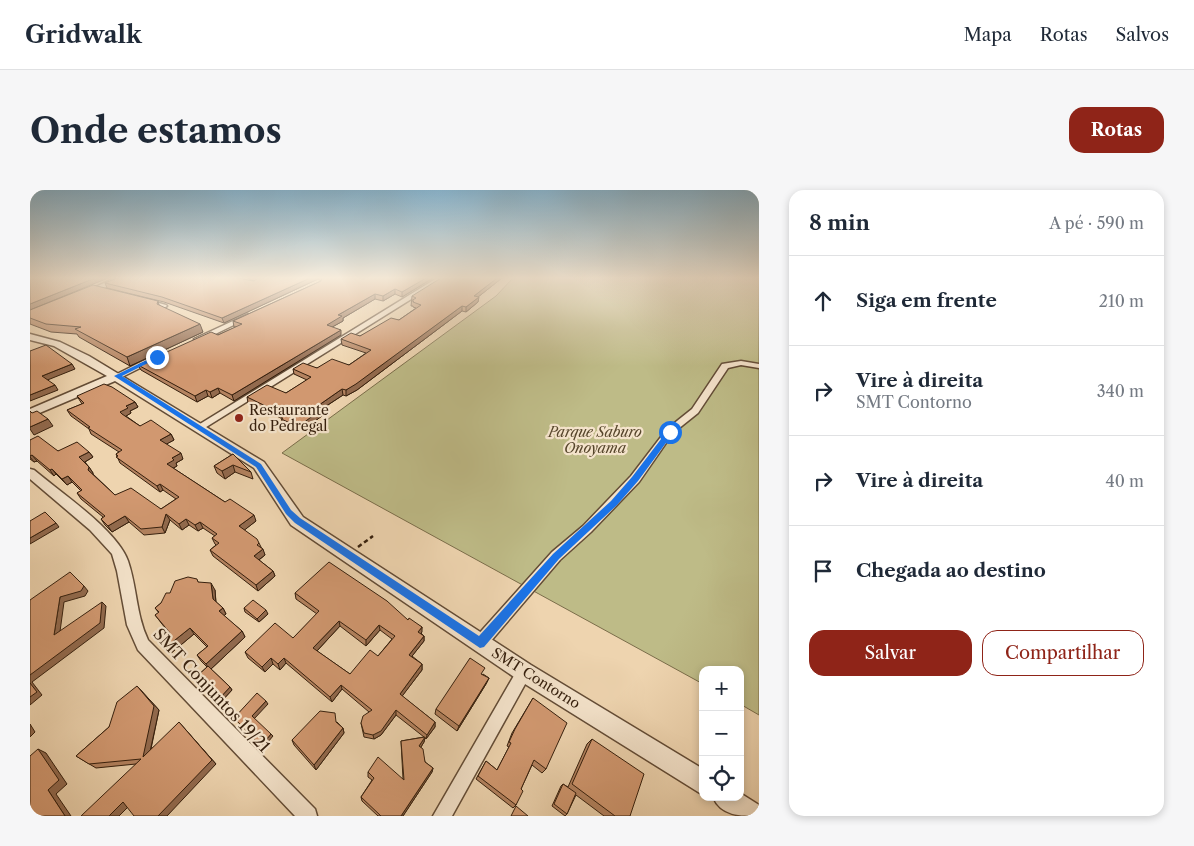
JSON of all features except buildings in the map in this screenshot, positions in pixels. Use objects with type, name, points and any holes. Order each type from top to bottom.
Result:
[{"type":"street","points":[[200,427],[395,307]]},
{"type":"street","points":[[193,341],[256,312]]},
{"type":"street","name":"SMT Contorno","points":[[30,337],[67,349],[117,376],[259,465],[293,516],[524,672],[699,781]]},
{"type":"street","points":[[30,413],[157,357]]},
{"type":"street","points":[[480,643],[550,563],[600,516],[635,479],[670,432],[695,411],[708,388],[725,366],[741,363],[759,366]]},
{"type":"street","name":"SMT Conjuntos 19/21","points":[[30,473],[102,536],[120,558],[132,618],[143,645],[300,813]]},
{"type":"street","points":[[442,816],[524,672]]},
{"type":"street","points":[[731,801],[754,816]]},
{"type":"path","points":[[348,554],[373,536]]},
{"type":"green space","name":"Parque Saburo Onoyama","points":[[481,307],[759,307],[759,715],[744,706],[744,666],[699,666],[699,682],[282,453]]},
{"type":"place","name":"Restaurante do Pedregal","points":[[239,418]]},
{"type":"route","points":[[157,357],[117,376],[259,465],[288,512],[298,521],[480,643],[556,556],[614,503],[635,479],[670,432]]}]
